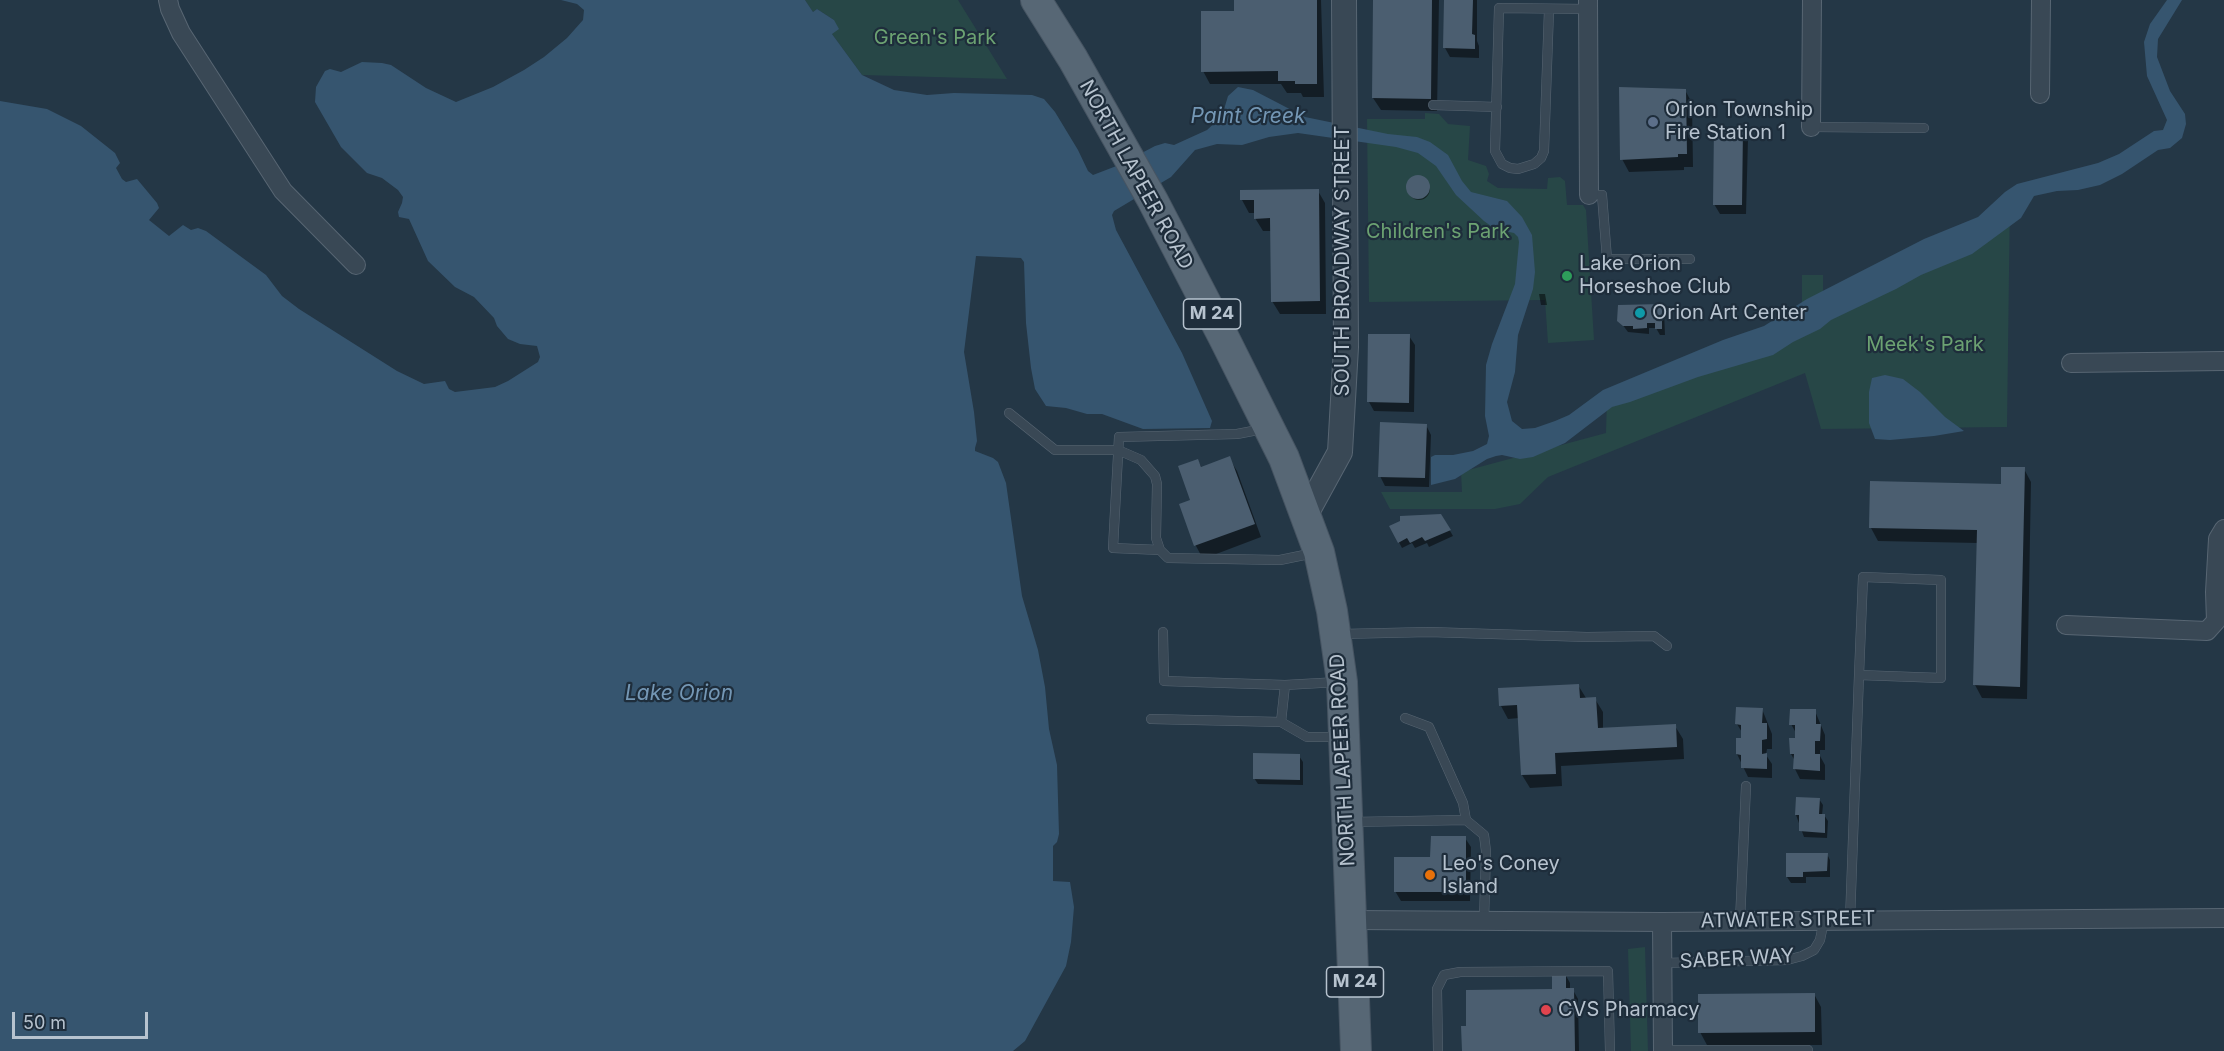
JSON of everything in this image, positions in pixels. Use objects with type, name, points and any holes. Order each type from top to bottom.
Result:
[{"type":"main road","name":"NORTH LAPEER ROAD","points":[[1035,0],[1073,59],[1153,201],[1284,458],[1319,552],[1342,682],[1353,920],[1356,1051]]},
{"type":"street","points":[[168,0],[181,33],[283,191],[356,265]]},
{"type":"street","name":"SOUTH BROADWAY STREET","points":[[1306,514],[1340,453],[1346,347],[1344,0]]},
{"type":"street","points":[[1811,127],[1812,0]]},
{"type":"street","points":[[2040,0],[2040,94]]},
{"type":"street","points":[[1588,5],[1589,195]]},
{"type":"street","points":[[2071,363],[2224,361]]},
{"type":"street","points":[[2066,625],[2207,631],[2216,621],[2218,539],[2224,529]]},
{"type":"street","name":"ATWATER STREET","points":[[1353,920],[1740,921],[2224,918]]},
{"type":"street","points":[[1662,921],[1663,1051]]},
{"type":"lane","points":[[1549,10],[1544,151],[1534,165],[1518,169],[1510,168],[1497,158],[1495,151],[1499,8],[1549,10],[1588,5]]},
{"type":"lane","points":[[1433,105],[1497,107]]},
{"type":"lane","points":[[1811,127],[1924,128]]},
{"type":"lane","points":[[1589,195],[1602,195],[1607,258],[1690,259]]},
{"type":"lane","points":[[1009,413],[1054,450],[1118,450],[1141,460],[1155,476],[1157,484],[1156,538],[1160,550],[1168,558],[1280,560],[1319,552]]},
{"type":"lane","points":[[1160,550],[1113,548],[1119,437],[1237,434],[1268,428]]},
{"type":"lane","points":[[1851,920],[1859,675],[1863,577],[1941,579],[1941,678],[1859,675]]},
{"type":"lane","points":[[1163,632],[1164,681],[1285,685],[1342,682]]},
{"type":"lane","points":[[1335,635],[1429,632],[1587,637],[1653,636],[1667,646]]},
{"type":"lane","points":[[1281,722],[1285,685]]},
{"type":"lane","points":[[1405,718],[1429,727],[1463,803],[1466,820],[1484,835],[1486,851],[1484,921]]},
{"type":"lane","points":[[1151,720],[1281,722],[1306,737],[1345,737]]},
{"type":"lane","points":[[1740,921],[1746,786]]},
{"type":"lane","points":[[1348,822],[1466,820]]},
{"type":"lane","name":"SABER WAY","points":[[1662,963],[1787,960],[1814,951],[1820,940],[1824,920]]},
{"type":"lane","points":[[1438,1051],[1437,989],[1444,975],[1460,972],[1608,971],[1610,1051]]},
{"type":"lane","points":[[1663,1051],[1808,1050]]},
{"type":"green space","name":"Green's Park","points":[[805,0],[958,0],[1007,79],[862,75],[832,34],[834,20],[817,9],[813,12]]},
{"type":"green space","name":"Children's Park","points":[[1425,113],[1439,114],[1448,124],[1470,126],[1468,160],[1486,166],[1489,174],[1487,181],[1498,188],[1547,189],[1548,178],[1560,177],[1565,181],[1567,205],[1583,205],[1586,210],[1594,340],[1548,343],[1545,300],[1369,302],[1367,119],[1425,119]]},
{"type":"green space","name":"Meek's Park","points":[[2010,195],[2007,427],[1821,429],[1805,373],[1548,477],[1520,504],[1495,509],[1390,509],[1381,492],[1462,492],[1461,472],[1606,433],[1607,397],[1802,327],[1802,275],[1823,275],[1823,302],[1959,240]]},
{"type":"green space","points":[[1645,947],[1648,1051],[1631,1051],[1628,949]]},
{"type":"water","name":"Lake Orion","points":[[561,0],[805,0],[813,12],[817,9],[834,20],[839,29],[832,34],[862,75],[894,90],[927,95],[954,93],[1032,95],[1044,99],[1055,112],[1088,171],[1093,175],[1119,165],[1155,146],[1165,143],[1174,145],[1207,130],[1222,116],[1228,96],[1238,87],[1253,90],[1305,117],[1388,134],[1417,137],[1430,142],[1448,155],[1462,181],[1471,192],[1507,201],[1522,217],[1532,235],[1535,272],[1533,289],[1518,335],[1515,372],[1507,402],[1512,421],[1522,429],[1535,428],[1555,421],[1569,415],[1603,390],[1723,340],[1764,326],[1807,299],[1924,239],[1978,217],[2017,184],[2098,163],[2119,154],[2154,131],[2163,130],[2167,120],[2147,76],[2144,42],[2150,24],[2167,0],[2182,0],[2158,39],[2157,57],[2170,91],[2185,114],[2186,124],[2182,138],[2170,148],[2158,150],[2122,174],[2100,185],[2034,196],[2021,218],[1972,254],[1921,275],[1831,320],[1820,329],[1773,355],[1698,377],[1612,407],[1565,443],[1533,457],[1520,459],[1496,456],[1455,479],[1431,485],[1431,457],[1473,451],[1487,444],[1489,436],[1485,416],[1486,365],[1515,284],[1519,242],[1514,233],[1495,229],[1484,221],[1456,195],[1436,166],[1418,153],[1396,147],[1298,133],[1269,137],[1242,145],[1217,144],[1195,150],[1171,177],[1114,211],[1112,215],[1116,230],[1182,353],[1212,421],[1210,428],[1143,429],[1102,414],[1087,414],[1066,408],[1046,406],[1035,389],[1031,368],[1026,323],[1024,262],[1021,258],[976,256],[964,352],[974,412],[977,441],[975,451],[998,462],[1006,483],[1022,596],[1038,650],[1045,687],[1049,729],[1057,765],[1059,834],[1053,846],[1053,881],[1070,882],[1074,907],[1066,966],[1025,1041],[1013,1051],[0,1051],[0,101],[47,109],[81,126],[115,153],[120,163],[116,168],[122,179],[126,182],[137,179],[157,203],[159,208],[149,220],[169,236],[183,225],[191,230],[198,228],[206,231],[266,275],[282,296],[299,309],[397,371],[424,384],[445,381],[449,389],[455,392],[495,387],[538,362],[540,357],[537,346],[520,344],[508,339],[497,326],[494,318],[474,297],[455,287],[428,261],[409,219],[399,217],[398,212],[403,197],[398,190],[382,178],[367,173],[341,147],[315,102],[316,87],[325,71],[330,69],[341,72],[362,62],[382,63],[391,65],[426,88],[456,102],[493,87],[524,70],[567,38],[583,20],[584,10],[577,4]]},
{"type":"water","points":[[1885,375],[1903,379],[1964,431],[1890,440],[1875,439],[1869,423],[1869,392],[1872,378]]},
{"type":"building","points":[[1234,0],[1317,0],[1317,84],[1278,81],[1278,71],[1201,72],[1201,11],[1234,11]]},
{"type":"building","points":[[1373,0],[1432,0],[1431,99],[1372,98]]},
{"type":"building","points":[[1444,0],[1473,0],[1472,34],[1475,35],[1475,49],[1443,48]]},
{"type":"building","name":"Orion Township Fire Station 1","points":[[1619,87],[1686,89],[1687,154],[1678,154],[1678,157],[1620,160]]},
{"type":"building","points":[[1714,127],[1743,128],[1742,205],[1713,205]]},
{"type":"building","points":[[1418,175],[1426,179],[1430,187],[1426,195],[1418,199],[1410,195],[1406,187],[1410,179]]},
{"type":"building","points":[[1319,189],[1320,301],[1271,302],[1270,218],[1254,219],[1254,200],[1240,200],[1240,190]]},
{"type":"building","name":"Orion Art Center","points":[[1662,304],[1662,329],[1655,329],[1655,323],[1647,323],[1647,328],[1633,329],[1633,326],[1623,326],[1617,321],[1618,305]]},
{"type":"building","points":[[1368,334],[1410,334],[1409,403],[1367,402]]},
{"type":"building","points":[[1380,422],[1427,424],[1425,478],[1378,477]]},
{"type":"building","points":[[1230,456],[1255,524],[1194,546],[1179,504],[1190,500],[1178,466],[1198,459],[1201,467]]},
{"type":"building","points":[[2001,467],[2025,467],[2020,687],[1973,685],[1977,530],[1869,528],[1870,481],[2001,484]]},
{"type":"building","points":[[1441,514],[1451,530],[1425,541],[1422,537],[1410,543],[1407,538],[1398,543],[1389,526],[1400,521],[1400,516]]},
{"type":"building","points":[[1579,684],[1580,698],[1596,697],[1598,728],[1676,724],[1677,747],[1555,753],[1556,774],[1521,775],[1517,705],[1499,706],[1498,688]]},
{"type":"building","points":[[1736,707],[1763,708],[1762,723],[1767,723],[1767,739],[1762,740],[1762,754],[1767,753],[1767,769],[1741,768],[1741,755],[1736,754],[1736,738],[1741,738],[1741,725],[1735,724]]},
{"type":"building","points":[[1790,709],[1816,709],[1816,724],[1821,724],[1820,741],[1815,741],[1815,754],[1820,754],[1820,771],[1793,769],[1794,754],[1790,754],[1789,738],[1795,738],[1795,725],[1789,725]]},
{"type":"building","points":[[1253,753],[1300,754],[1300,780],[1253,779]]},
{"type":"building","points":[[1796,797],[1820,798],[1819,814],[1825,814],[1825,833],[1799,831],[1799,815],[1795,815]]},
{"type":"building","name":"Leo's Coney Island","points":[[1431,836],[1466,836],[1466,892],[1394,892],[1394,857],[1430,857]]},
{"type":"building","points":[[1786,853],[1828,853],[1827,871],[1803,872],[1803,877],[1786,877]]},
{"type":"building","name":"CVS Pharmacy","points":[[1566,972],[1566,988],[1574,988],[1575,1051],[1462,1051],[1461,1026],[1466,1026],[1466,990],[1552,989],[1552,973]]},
{"type":"building","points":[[1815,993],[1815,1032],[1698,1033],[1698,994]]},
{"type":"place","name":"Orion Township Fire Station 1","points":[[1653,122]]},
{"type":"place","name":"Lake Orion Horseshoe Club","points":[[1567,276]]},
{"type":"place","name":"Orion Art Center","points":[[1640,313]]},
{"type":"place","name":"Leo's Coney Island","points":[[1430,875]]},
{"type":"place","name":"CVS Pharmacy","points":[[1546,1010]]},
{"type":"water label","name":"Paint Creek","points":[[1248,117]]}]
